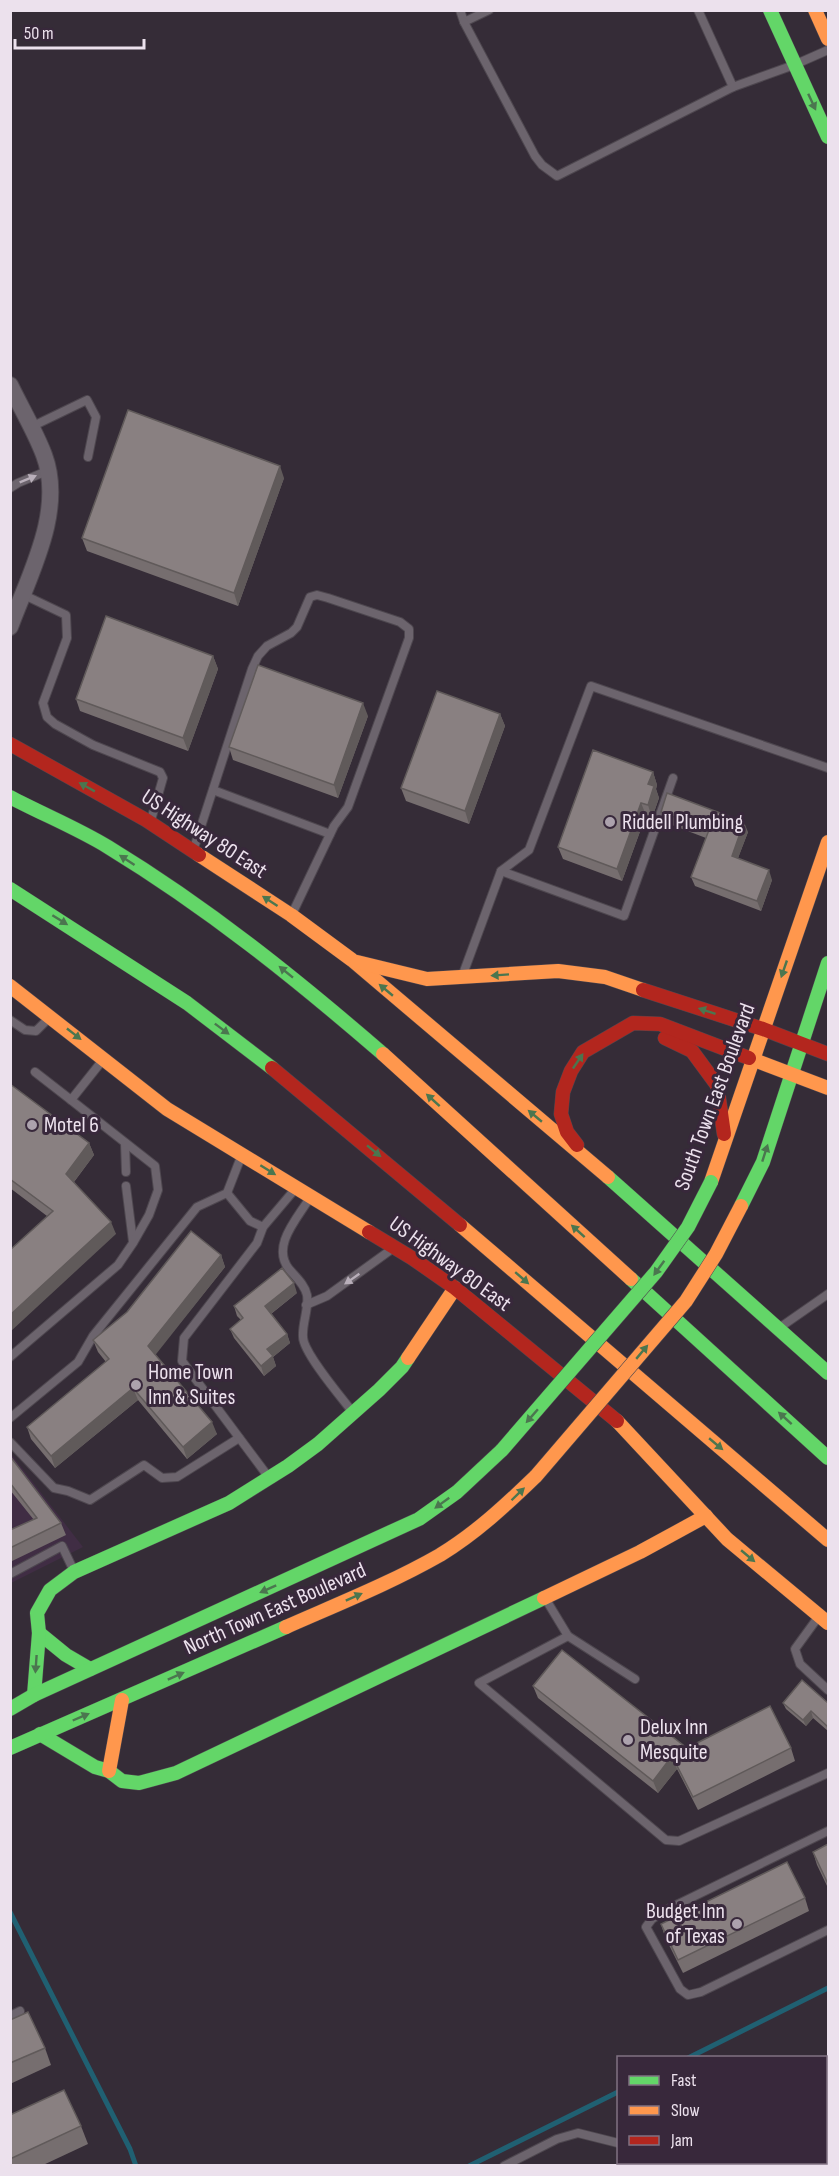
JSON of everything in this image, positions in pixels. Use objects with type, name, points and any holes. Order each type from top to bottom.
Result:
[{"type":"main road","points":[[770,10],[828,137]]},
{"type":"main road","points":[[815,10],[828,39]]},
{"type":"main road","name":"US Highway 80 East","points":[[10,744],[150,823],[291,915],[352,960],[596,1167],[828,1373]]},
{"type":"main road","points":[[10,797],[106,846],[179,893],[255,947],[396,1066],[828,1458]]},
{"type":"main road","name":"South Town East Boulevard","points":[[502,1450],[656,1272],[688,1227],[711,1182],[828,842]]},
{"type":"main road","points":[[10,889],[187,1003],[265,1062],[391,1166],[828,1540]]},
{"type":"main road","points":[[352,960],[427,979],[558,971],[605,977],[763,1029],[828,1054]]},
{"type":"main road","points":[[791,1073],[828,963]]},
{"type":"main road","name":"US Highway 80 East","points":[[10,986],[167,1108],[395,1247],[454,1288],[619,1423],[727,1539],[824,1619]]},
{"type":"main road","points":[[596,1167],[567,1132],[561,1113],[563,1092],[571,1071],[583,1052],[633,1023],[660,1024],[828,1088]]},
{"type":"main road","points":[[615,1034],[659,1035],[692,1052],[717,1084],[725,1141]]},
{"type":"main road","name":"North Town East Boulevard","points":[[10,1748],[375,1588],[441,1554],[497,1514],[536,1476],[686,1301],[716,1254],[763,1162],[791,1073]]},
{"type":"main road","points":[[34,1695],[39,1633],[38,1613],[43,1600],[58,1582],[74,1572],[229,1503],[318,1444],[380,1390],[402,1367],[454,1288]]},
{"type":"main road","name":"North Town East Boulevard","points":[[10,1709],[34,1695],[419,1519],[458,1492],[502,1450]]},
{"type":"main road","points":[[40,1734],[95,1767],[109,1771],[111,1775],[122,1781],[139,1783],[153,1781],[177,1773],[640,1552],[706,1516]]},
{"type":"main road","points":[[39,1633],[66,1655],[90,1669]]},
{"type":"main road","points":[[109,1771],[122,1700]]},
{"type":"street","points":[[10,385],[44,457],[51,487],[48,525],[10,627]]},
{"type":"lane","points":[[460,10],[464,22],[535,156],[556,176],[733,87],[828,50]]},
{"type":"lane","points":[[464,22],[489,10]]},
{"type":"lane","points":[[698,10],[733,87]]},
{"type":"lane","points":[[31,427],[87,400],[96,417],[88,457]]},
{"type":"lane","points":[[10,488],[47,471]]},
{"type":"lane","points":[[22,594],[66,615],[67,638],[43,703],[47,717],[55,724],[93,745],[160,772],[163,778],[150,823]]},
{"type":"lane","points":[[193,851],[252,669],[258,656],[267,646],[291,633],[297,627],[310,597],[317,595],[328,598],[400,622],[409,629],[409,638],[348,807],[330,834],[291,915]]},
{"type":"lane","points":[[461,977],[501,871],[529,850],[591,686],[828,768]]},
{"type":"lane","points":[[501,871],[624,916],[673,778]]},
{"type":"lane","points":[[213,790],[330,834]]},
{"type":"lane","points":[[10,1020],[25,1030],[36,1031],[51,1017]]},
{"type":"lane","points":[[71,1100],[104,1058]]},
{"type":"lane","points":[[10,1357],[118,1265],[148,1215],[158,1190],[154,1166],[35,1072]]},
{"type":"lane","points":[[125,1143],[126,1172]]},
{"type":"lane","points":[[10,1418],[78,1362],[93,1336],[197,1207],[227,1193],[242,1154]]},
{"type":"lane","points":[[126,1186],[133,1243]]},
{"type":"lane","points":[[269,1478],[182,1361],[184,1338],[257,1243],[263,1227],[296,1188]]},
{"type":"lane","points":[[227,1193],[250,1221],[263,1227]]},
{"type":"lane","points":[[311,1197],[287,1235],[282,1248],[284,1262],[303,1285],[307,1294],[303,1329],[304,1344],[353,1413]]},
{"type":"lane","points":[[306,1305],[327,1296],[395,1247]]},
{"type":"lane","points":[[780,1328],[828,1294]]},
{"type":"lane","points":[[10,1442],[54,1488],[90,1500],[144,1465],[162,1478],[177,1477],[239,1438]]},
{"type":"lane","points":[[10,1574],[62,1546],[74,1572]]},
{"type":"lane","points":[[544,1597],[568,1636],[635,1679]]},
{"type":"lane","points":[[824,1619],[795,1649],[800,1664],[828,1687]]},
{"type":"lane","points":[[568,1636],[479,1683],[666,1840],[679,1841],[828,1773]]},
{"type":"lane","points":[[828,1831],[668,1909],[652,1919],[646,1927],[680,1989],[688,1995],[701,1992],[828,1930]]},
{"type":"lane","points":[[10,2016],[20,2011]]},
{"type":"lane","points":[[504,2166],[557,2139],[578,2133],[617,2144]]},
{"type":"shaded area","points":[[11,1454],[83,1547],[11,1583]]},
{"type":"building","points":[[128,410],[280,466],[234,593],[82,538]]},
{"type":"building","points":[[106,616],[213,656],[183,738],[76,699]]},
{"type":"building","points":[[258,665],[363,703],[334,785],[229,747]]},
{"type":"building","points":[[437,691],[500,714],[465,811],[401,788]]},
{"type":"building","name":"Riddell Plumbing","points":[[593,750],[653,772],[648,784],[654,786],[648,805],[641,803],[617,869],[558,847]]},
{"type":"building","points":[[667,793],[744,822],[732,856],[769,870],[757,901],[691,877],[709,830],[661,812]]},
{"type":"building","points":[[10,1084],[89,1143],[66,1174],[111,1222],[10,1315],[10,1250],[53,1211],[10,1179]]},
{"type":"building","points":[[191,1231],[221,1255],[148,1346],[212,1422],[183,1447],[133,1388],[51,1456],[27,1427],[109,1359],[93,1340],[127,1312]]},
{"type":"building","name":"Home Town Inn & Suites","points":[[282,1268],[294,1283],[265,1306],[287,1334],[267,1349],[273,1356],[261,1366],[230,1329],[243,1318],[234,1306]]},
{"type":"building","points":[[10,1456],[61,1523],[10,1548],[10,1530],[37,1518],[10,1483]]},
{"type":"building","name":"Delux Inn Mesquite","points":[[562,1650],[687,1748],[770,1706],[791,1748],[693,1797],[672,1756],[653,1781],[533,1686]]},
{"type":"building","points":[[802,1680],[828,1703],[828,1727],[811,1711],[803,1720],[783,1703]]},
{"type":"building","points":[[828,1844],[828,1884],[813,1852]]},
{"type":"building","name":"Budget Inn of Texas","points":[[787,1862],[805,1898],[678,1960],[661,1924]]},
{"type":"building","points":[[28,2012],[45,2048],[10,2063],[10,2020]]},
{"type":"building","points":[[64,2090],[81,2126],[10,2159],[10,2115]]},
{"type":"waterway","points":[[10,1912],[130,2149],[136,2166]]},
{"type":"waterway","points":[[692,2056],[828,1988]]},
{"type":"waterway","points":[[469,2166],[617,2092]]},
{"type":"traffic: fast","points":[[770,10],[828,137]]},
{"type":"traffic: fast","points":[[10,797],[96,840],[181,894],[284,971],[383,1054]]},
{"type":"traffic: fast","points":[[10,889],[187,1003],[272,1068]]},
{"type":"traffic: fast","points":[[741,1206],[763,1162],[828,963]]},
{"type":"traffic: fast","points":[[608,1177],[828,1373]]},
{"type":"traffic: fast","points":[[502,1450],[656,1272],[688,1227],[711,1182]]},
{"type":"traffic: fast","points":[[631,1279],[828,1458]]},
{"type":"traffic: fast","points":[[34,1695],[39,1633],[37,1613],[50,1590],[74,1572],[229,1503],[288,1466],[318,1444],[379,1390],[408,1358]]},
{"type":"traffic: fast","points":[[10,1709],[34,1695],[419,1519],[457,1492],[502,1450]]},
{"type":"traffic: fast","points":[[40,1734],[95,1767],[109,1771],[122,1781],[139,1783],[176,1773],[544,1598]]},
{"type":"traffic: fast","points":[[10,1748],[286,1627]]},
{"type":"traffic: fast","points":[[39,1633],[66,1655],[90,1669]]},
{"type":"traffic: slow","points":[[815,10],[828,39]]},
{"type":"traffic: slow","points":[[711,1182],[828,842]]},
{"type":"traffic: slow","points":[[199,855],[291,915],[352,960],[608,1177]]},
{"type":"traffic: slow","points":[[357,962],[427,979],[558,971],[605,977],[643,990]]},
{"type":"traffic: slow","points":[[10,986],[167,1109],[369,1232]]},
{"type":"traffic: slow","points":[[383,1054],[631,1279]]},
{"type":"traffic: slow","points":[[749,1058],[828,1088]]},
{"type":"traffic: slow","points":[[536,1476],[686,1301],[716,1254],[741,1206]]},
{"type":"traffic: slow","points":[[460,1225],[828,1540]]},
{"type":"traffic: slow","points":[[408,1358],[455,1288]]},
{"type":"traffic: slow","points":[[617,1421],[727,1539],[828,1623]]},
{"type":"traffic: slow","points":[[286,1627],[383,1584],[440,1555],[478,1528],[536,1476]]},
{"type":"traffic: slow","points":[[544,1598],[640,1552],[706,1516]]},
{"type":"traffic: slow","points":[[109,1771],[122,1700]]},
{"type":"traffic: jam","points":[[10,744],[146,820],[199,855]]},
{"type":"traffic: jam","points":[[643,990],[763,1029],[828,1054]]},
{"type":"traffic: jam","points":[[577,1145],[567,1132],[561,1114],[563,1092],[571,1071],[583,1052],[633,1023],[660,1024],[749,1058]]},
{"type":"traffic: jam","points":[[665,1038],[692,1051],[717,1085],[724,1134]]},
{"type":"traffic: jam","points":[[272,1068],[460,1225]]},
{"type":"traffic: jam","points":[[369,1232],[455,1288],[617,1421]]},
{"type":"place","name":"Riddell Plumbing","points":[[610,822]]},
{"type":"place","name":"Motel 6","points":[[32,1125]]},
{"type":"place","name":"Home Town Inn & Suites","points":[[136,1385]]},
{"type":"place","name":"Delux Inn Mesquite","points":[[628,1740]]},
{"type":"place","name":"Budget Inn of Texas","points":[[737,1924]]}]
